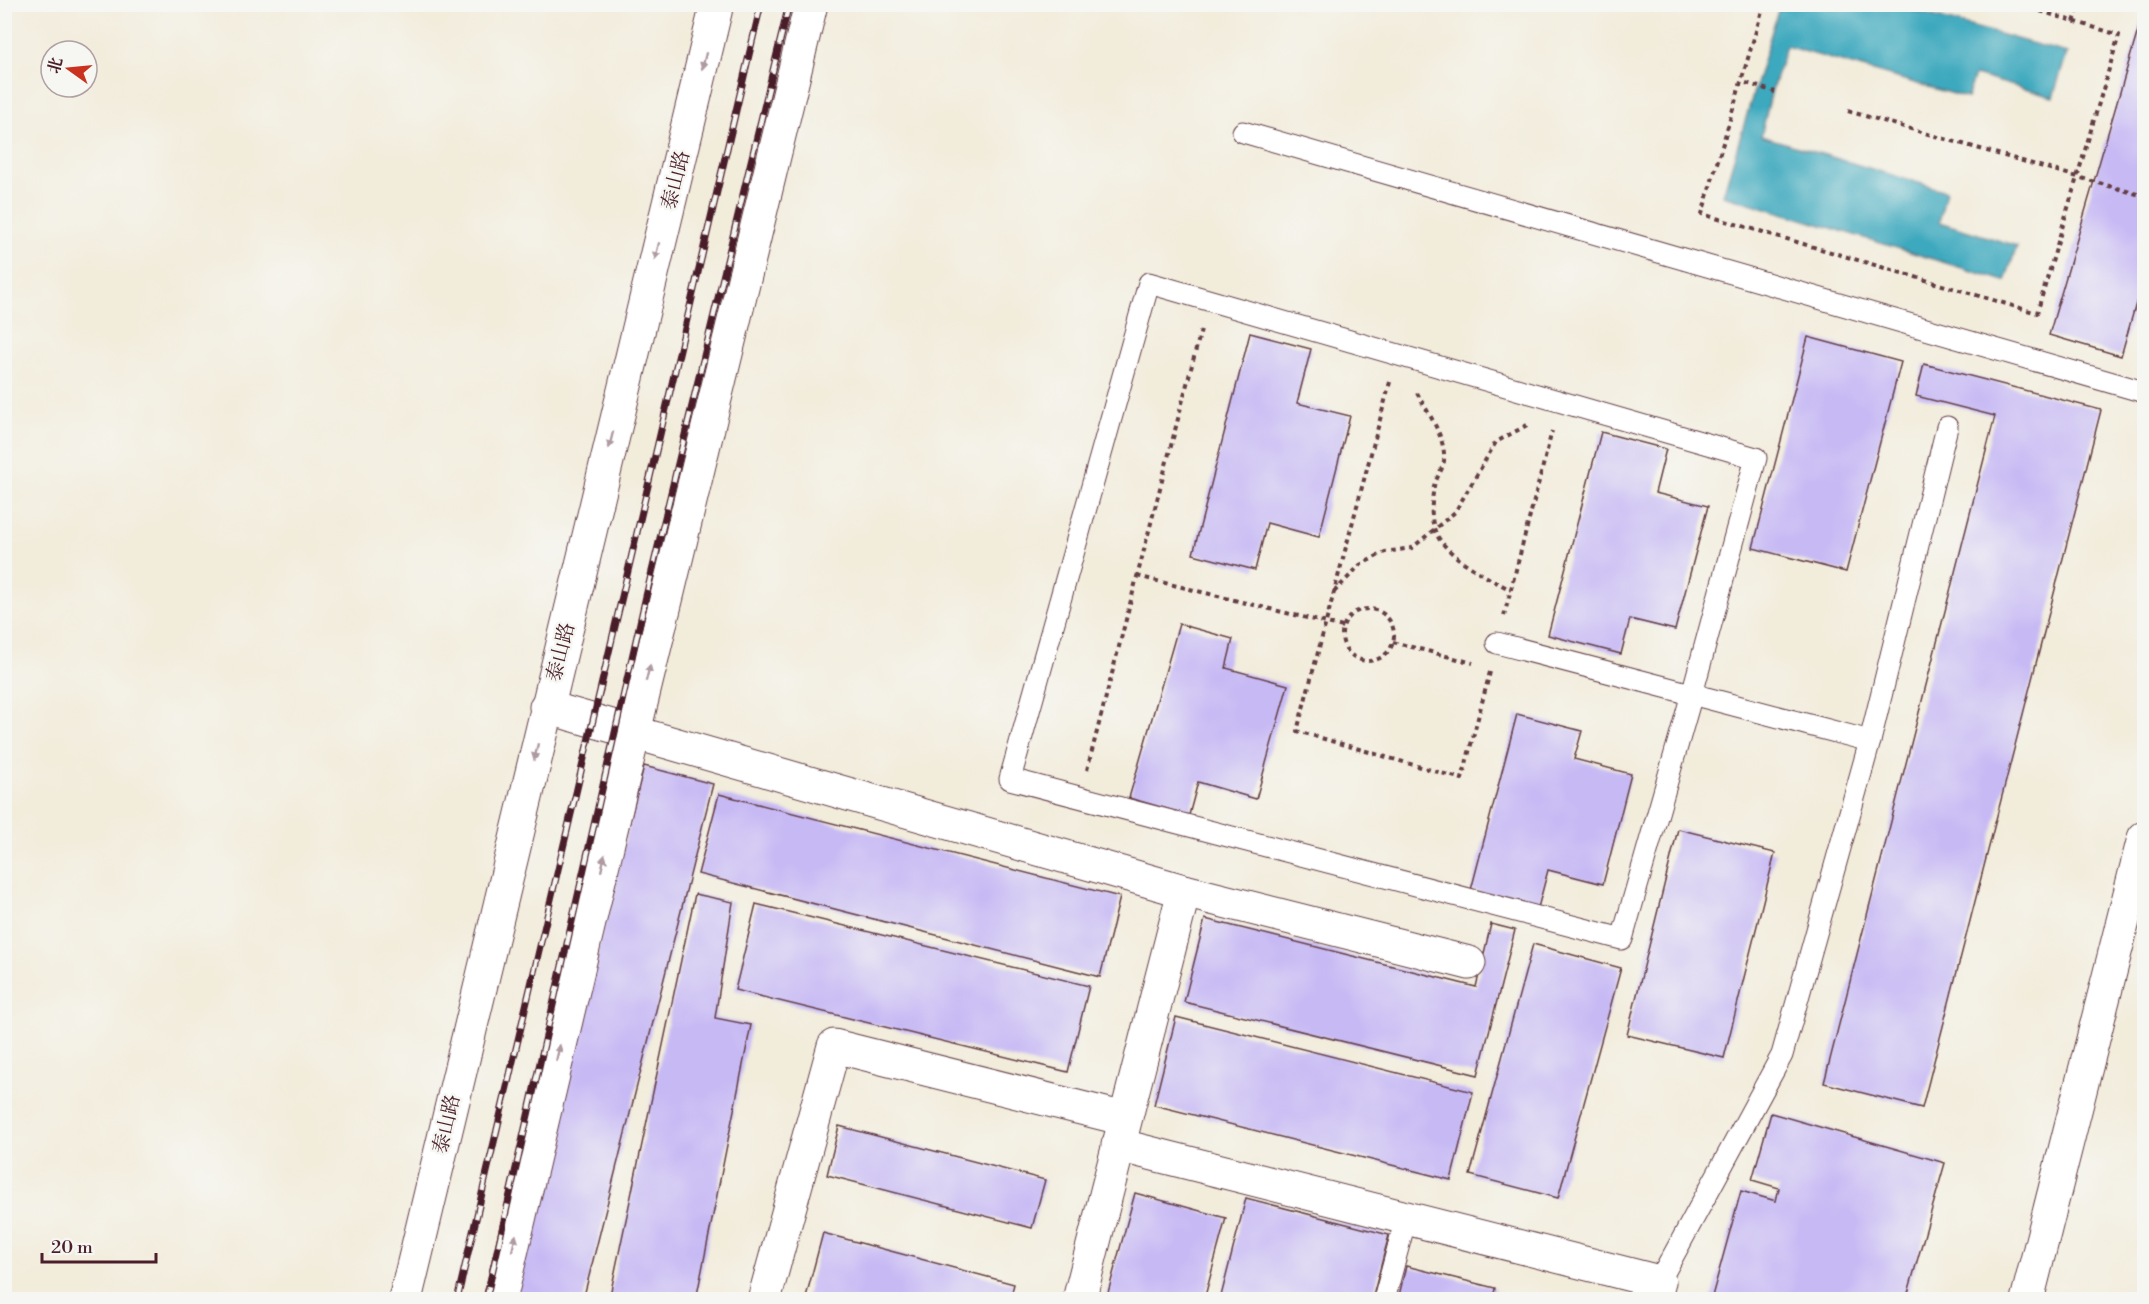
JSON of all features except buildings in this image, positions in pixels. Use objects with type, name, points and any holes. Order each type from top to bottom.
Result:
[{"type":"street","name":"泰山路","points":[[405,1299],[717,4]]},
{"type":"street","points":[[500,1299],[634,732],[811,4]]},
{"type":"street","points":[[546,707],[1184,891],[1469,963]]},
{"type":"street","points":[[2027,1299],[2145,838]]},
{"type":"street","points":[[1079,1299],[1184,891]]},
{"type":"street","points":[[764,1299],[834,1046],[1656,1291]]},
{"type":"lane","points":[[1243,132],[2145,392]]},
{"type":"lane","points":[[1149,283],[1397,355],[1558,411],[1756,459],[1622,939],[1010,779],[1149,283]]},
{"type":"lane","points":[[1656,1291],[1782,1055],[1870,741],[1947,427]]},
{"type":"lane","points":[[1497,644],[1870,741]]},
{"type":"lane","points":[[1384,1299],[1406,1218]]},
{"type":"path","points":[[1764,4],[1702,214],[2037,312],[2119,35],[2017,4]]},
{"type":"path","points":[[2074,22],[2080,4]]},
{"type":"path","points":[[1746,83],[1775,92]]},
{"type":"path","points":[[1848,111],[2145,196]]},
{"type":"path","points":[[1080,797],[1209,301]]},
{"type":"path","points":[[1397,355],[1439,434],[1444,461],[1435,484],[1432,516],[1434,530],[1452,553],[1482,574],[1511,590]]},
{"type":"path","points":[[1397,355],[1297,730],[1462,779],[1558,411]]},
{"type":"path","points":[[1334,593],[1360,565],[1385,552],[1412,548],[1455,512],[1496,442],[1558,411]]},
{"type":"path","points":[[1137,576],[1343,627]]},
{"type":"path","points":[[1362,609],[1379,611],[1391,622],[1394,630],[1393,642],[1387,653],[1380,658],[1363,660],[1349,651],[1344,644],[1343,627],[1348,619],[1362,609]]},
{"type":"path","points":[[1393,642],[1491,668]]},
{"type":"water","points":[[1780,4],[1894,5],[2067,53],[2053,97],[1975,75],[1967,98],[1786,46],[1772,90],[1761,136],[1946,191],[1939,222],[2017,246],[2005,281],[1723,195]]},
{"type":"railway","points":[[457,1300],[761,4]]},
{"type":"railway","points":[[486,1300],[646,596],[789,4]]}]
